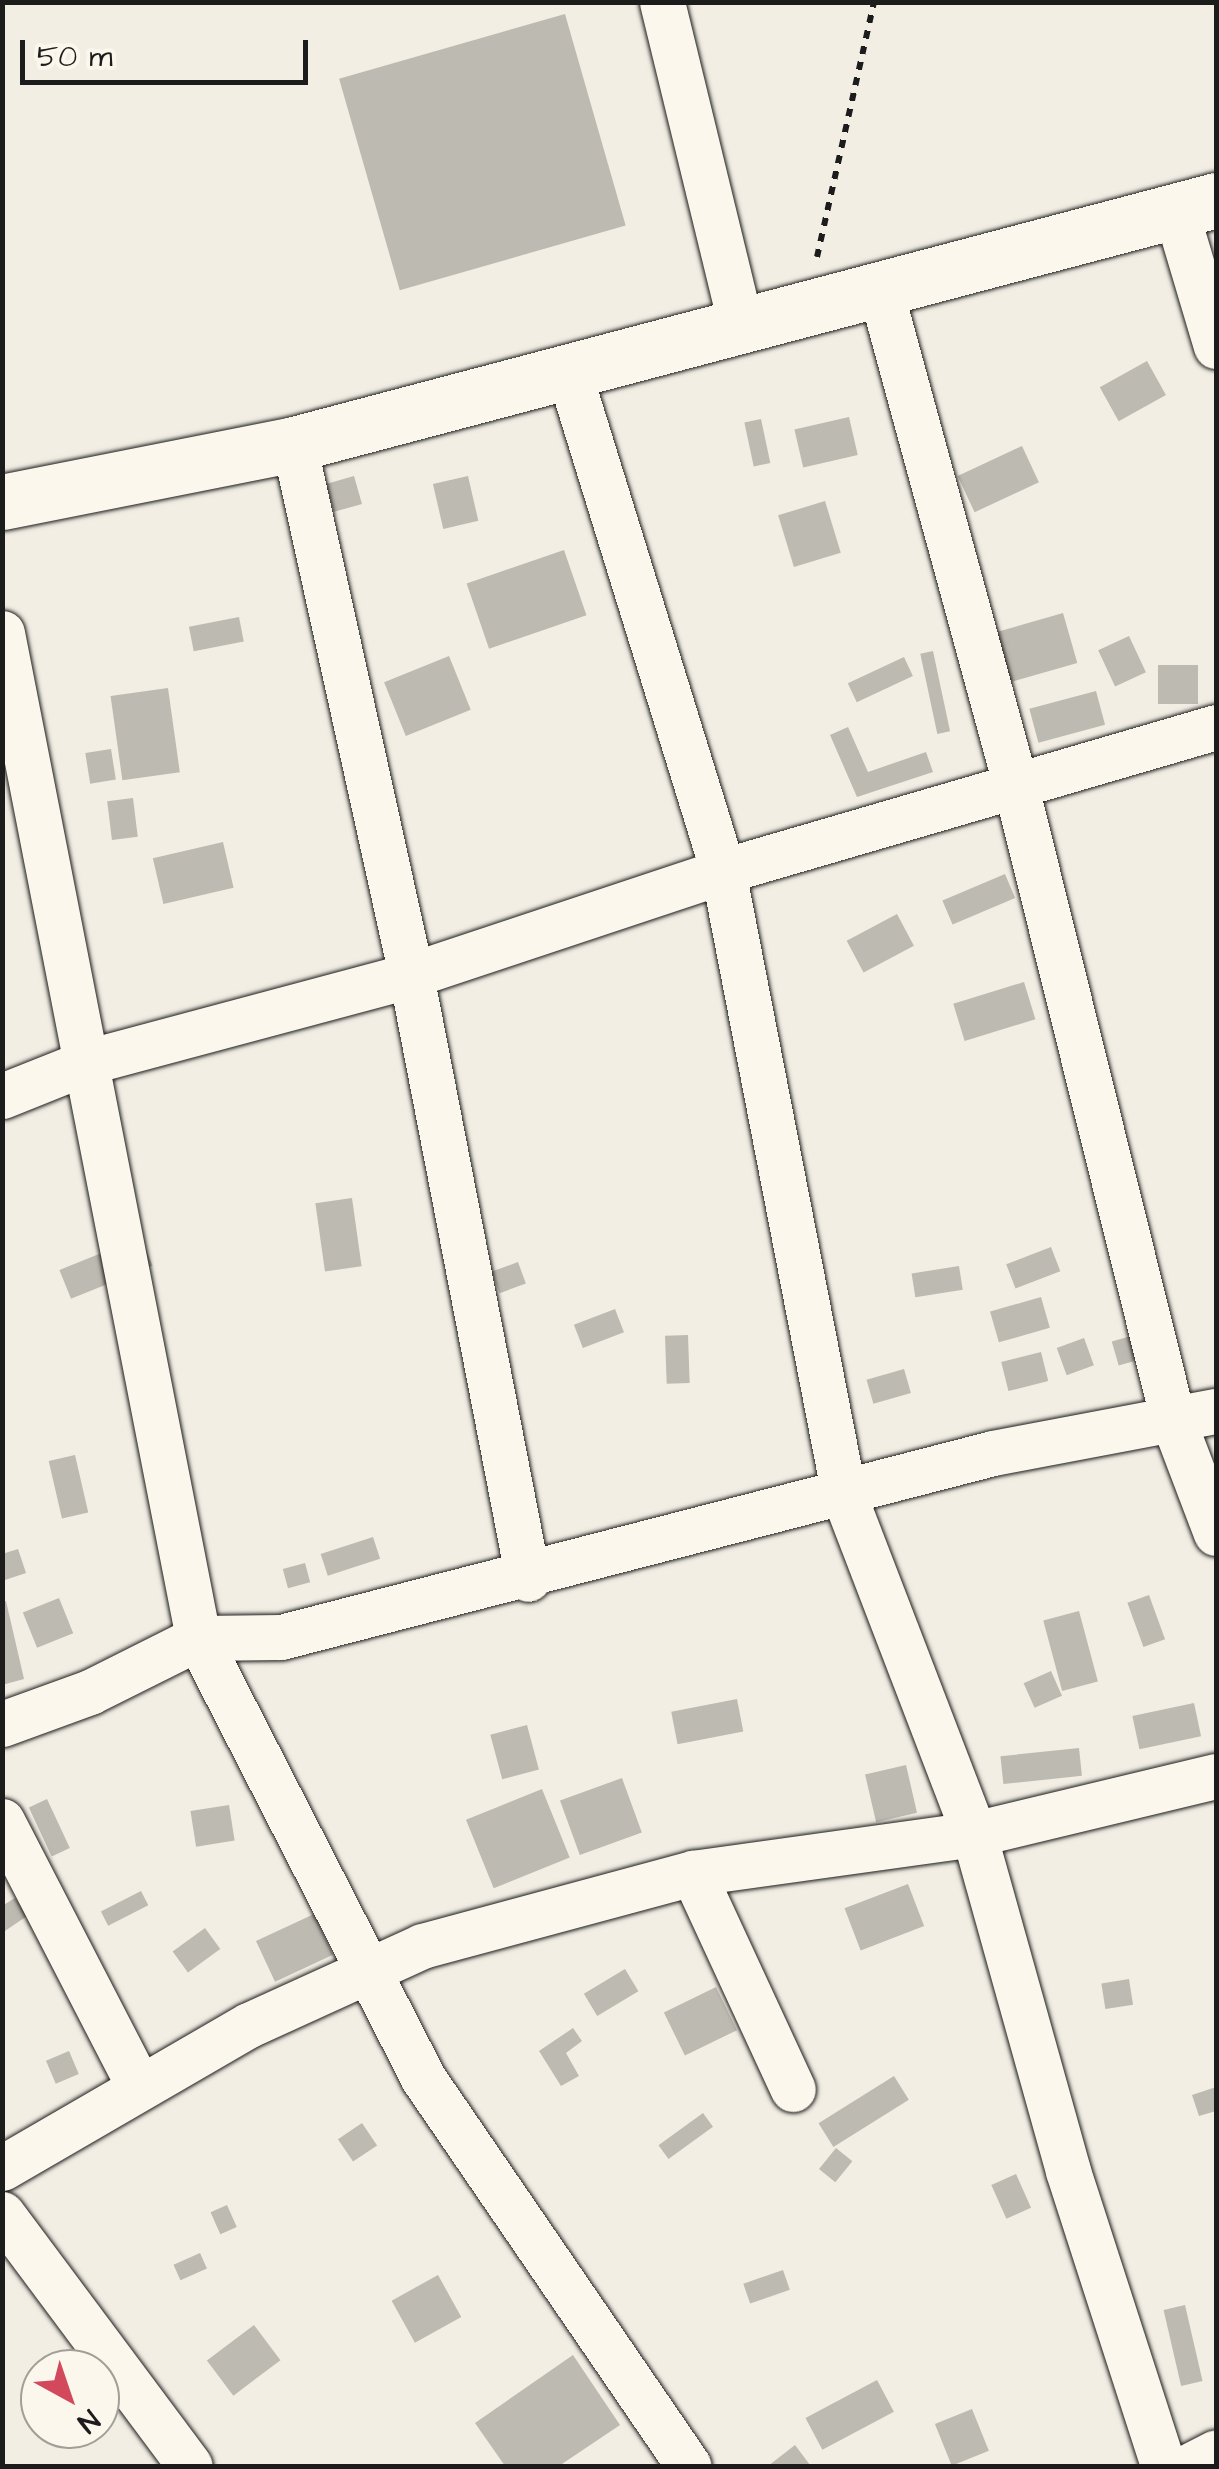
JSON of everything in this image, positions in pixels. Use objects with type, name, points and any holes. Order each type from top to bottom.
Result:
[{"type":"main road","points":[[2,502],[294,444],[569,373],[879,285],[1196,206]]},
{"type":"street","points":[[662,2],[740,322]]},
{"type":"street","points":[[1196,206],[1216,346]]},
{"type":"street","points":[[879,285],[1015,783],[1173,1420],[1216,1533]]},
{"type":"street","points":[[569,373],[723,871],[844,1495],[974,1834],[1068,2171],[1163,2466]]},
{"type":"street","points":[[294,444],[410,975],[528,1579]]},
{"type":"street","points":[[2,633],[198,1638],[423,2078],[690,2466]]},
{"type":"street","points":[[2,1096],[88,1062],[410,975],[723,871],[1216,727]]},
{"type":"street","points":[[2,1724],[90,1692],[198,1638],[281,1637],[528,1579],[992,1453],[1216,1411]]},
{"type":"street","points":[[2,2168],[138,2086],[368,1968],[563,1903],[693,1873],[974,1834],[1216,1776]]},
{"type":"street","points":[[2,1821],[138,2086]]},
{"type":"street","points":[[693,1873],[792,2090]]},
{"type":"street","points":[[2,2214],[190,2466]]},
{"type":"street","points":[[1189,2466],[1216,2452]]},
{"type":"path","points":[[805,307],[874,2]]},
{"type":"building","points":[[565,14],[626,225],[400,290],[339,79]]},
{"type":"building","points":[[1147,361],[1166,395],[1119,421],[1100,387]]},
{"type":"building","points":[[849,417],[858,455],[803,468],[794,430]]},
{"type":"building","points":[[761,419],[770,463],[754,467],[744,423]]},
{"type":"building","points":[[1022,446],[1039,482],[975,512],[958,476]]},
{"type":"building","points":[[354,476],[362,504],[334,512],[326,484]]},
{"type":"building","points":[[468,476],[478,521],[443,529],[433,484]]},
{"type":"building","points":[[825,501],[841,553],[794,567],[778,515]]},
{"type":"building","points":[[564,550],[586,615],[489,649],[467,584]]},
{"type":"building","points":[[1063,613],[1077,663],[1003,684],[989,634]]},
{"type":"building","points":[[239,617],[244,642],[194,651],[189,627]]},
{"type":"building","points":[[1129,636],[1146,672],[1115,687],[1098,650]]},
{"type":"building","points":[[933,651],[950,731],[937,734],[920,654]]},
{"type":"building","points":[[449,656],[471,710],[406,736],[384,682]]},
{"type":"building","points":[[904,657],[913,676],[857,702],[848,683]]},
{"type":"building","points":[[1158,665],[1198,665],[1198,704],[1158,704]]},
{"type":"building","points":[[168,688],[180,772],[122,780],[111,696]]},
{"type":"building","points":[[1096,691],[1105,725],[1038,743],[1029,709]]},
{"type":"building","points":[[848,727],[868,772],[926,752],[933,772],[857,797],[830,735]]},
{"type":"building","points":[[111,749],[116,780],[90,784],[85,753]]},
{"type":"building","points":[[133,798],[138,837],[112,840],[107,801]]},
{"type":"building","points":[[223,842],[234,888],[163,904],[153,858]]},
{"type":"building","points":[[1005,874],[1015,898],[953,925],[942,901]]},
{"type":"building","points":[[897,914],[914,946],[864,973],[847,941]]},
{"type":"building","points":[[1024,982],[1035,1019],[965,1041],[953,1004]]},
{"type":"building","points":[[352,1198],[362,1266],[325,1271],[315,1203]]},
{"type":"building","points":[[141,1237],[153,1266],[71,1299],[59,1270]]},
{"type":"building","points":[[1051,1247],[1060,1271],[1016,1288],[1006,1264]]},
{"type":"building","points":[[518,1262],[526,1284],[500,1293],[492,1272]]},
{"type":"building","points":[[959,1266],[963,1290],[915,1297],[912,1274]]},
{"type":"building","points":[[1041,1297],[1050,1328],[999,1342],[990,1312]]},
{"type":"building","points":[[615,1309],[624,1332],[583,1348],[574,1325]]},
{"type":"building","points":[[688,1335],[690,1383],[667,1384],[665,1336]]},
{"type":"building","points":[[1131,1336],[1138,1360],[1119,1366],[1112,1342]]},
{"type":"building","points":[[1084,1338],[1094,1365],[1067,1375],[1057,1348]]},
{"type":"building","points":[[1041,1352],[1048,1381],[1008,1391],[1001,1362]]},
{"type":"building","points":[[904,1369],[911,1393],[873,1404],[867,1380]]},
{"type":"building","points":[[75,1455],[88,1512],[62,1519],[49,1461]]},
{"type":"building","points":[[373,1537],[380,1559],[328,1576],[321,1554]]},
{"type":"building","points":[[18,1549],[26,1573],[2,1581],[2,1554]]},
{"type":"building","points":[[305,1563],[310,1582],[288,1588],[283,1569]]},
{"type":"building","points":[[1149,1595],[1165,1639],[1143,1647],[1127,1603]]},
{"type":"building","points":[[59,1598],[73,1633],[37,1648],[23,1613]]},
{"type":"building","points":[[6,1601],[24,1679],[2,1685],[2,1602]]},
{"type":"building","points":[[1079,1611],[1098,1682],[1062,1691],[1043,1621]]},
{"type":"building","points":[[1051,1671],[1062,1696],[1035,1708],[1024,1683]]},
{"type":"building","points":[[737,1699],[743,1731],[678,1744],[671,1712]]},
{"type":"building","points":[[1194,1703],[1201,1736],[1139,1749],[1132,1716]]},
{"type":"building","points":[[527,1725],[539,1769],[502,1779],[490,1735]]},
{"type":"building","points":[[1079,1748],[1082,1776],[1003,1784],[1000,1756]]},
{"type":"building","points":[[906,1765],[917,1813],[876,1822],[865,1774]]},
{"type":"building","points":[[622,1778],[642,1833],[580,1855],[560,1801]]},
{"type":"building","points":[[542,1789],[570,1858],[494,1888],[466,1820]]},
{"type":"building","points":[[47,1799],[70,1848],[52,1856],[29,1807]]},
{"type":"building","points":[[229,1805],[235,1841],[196,1847],[190,1811]]},
{"type":"building","points":[[908,1884],[924,1926],[861,1950],[845,1908]]},
{"type":"building","points":[[141,1891],[148,1905],[108,1926],[101,1911]]},
{"type":"building","points":[[15,1898],[27,1916],[2,1933],[2,1906]]},
{"type":"building","points":[[314,1914],[333,1955],[275,1982],[256,1941]]},
{"type":"building","points":[[205,1928],[220,1949],[188,1973],[173,1952]]},
{"type":"building","points":[[625,1969],[638,1991],[597,2016],[584,1994]]},
{"type":"building","points":[[1129,1979],[1133,2005],[1105,2009],[1101,1983]]},
{"type":"building","points":[[716,1987],[737,2030],[685,2056],[664,2012]]},
{"type":"building","points":[[573,2028],[582,2041],[566,2053],[579,2076],[561,2086],[539,2051]]},
{"type":"building","points":[[69,2051],[79,2074],[56,2084],[46,2061]]},
{"type":"building","points":[[894,2076],[909,2100],[833,2147],[819,2123]]},
{"type":"building","points":[[1216,2087],[1216,2111],[1199,2116],[1192,2095]]},
{"type":"building","points":[[703,2113],[713,2127],[668,2159],[659,2145]]},
{"type":"building","points":[[362,2123],[377,2145],[353,2162],[338,2139]]},
{"type":"building","points":[[836,2148],[852,2161],[835,2182],[819,2169]]},
{"type":"building","points":[[1016,2174],[1031,2208],[1006,2219],[991,2185]]},
{"type":"building","points":[[227,2205],[237,2227],[220,2234],[211,2212]]},
{"type":"building","points":[[200,2253],[207,2269],[180,2280],[174,2265]]},
{"type":"building","points":[[783,2270],[790,2290],[750,2304],[743,2284]]},
{"type":"building","points":[[438,2275],[461,2317],[415,2343],[392,2301]]},
{"type":"building","points":[[1185,2305],[1203,2381],[1181,2386],[1164,2310]]},
{"type":"building","points":[[254,2325],[280,2360],[233,2396],[207,2361]]},
{"type":"building","points":[[573,2355],[620,2425],[559,2466],[505,2466],[475,2423]]},
{"type":"building","points":[[877,2380],[894,2412],[822,2450],[805,2418]]},
{"type":"building","points":[[972,2409],[989,2451],[952,2466],[935,2424]]},
{"type":"building","points":[[795,2445],[810,2465],[768,2466]]}]
